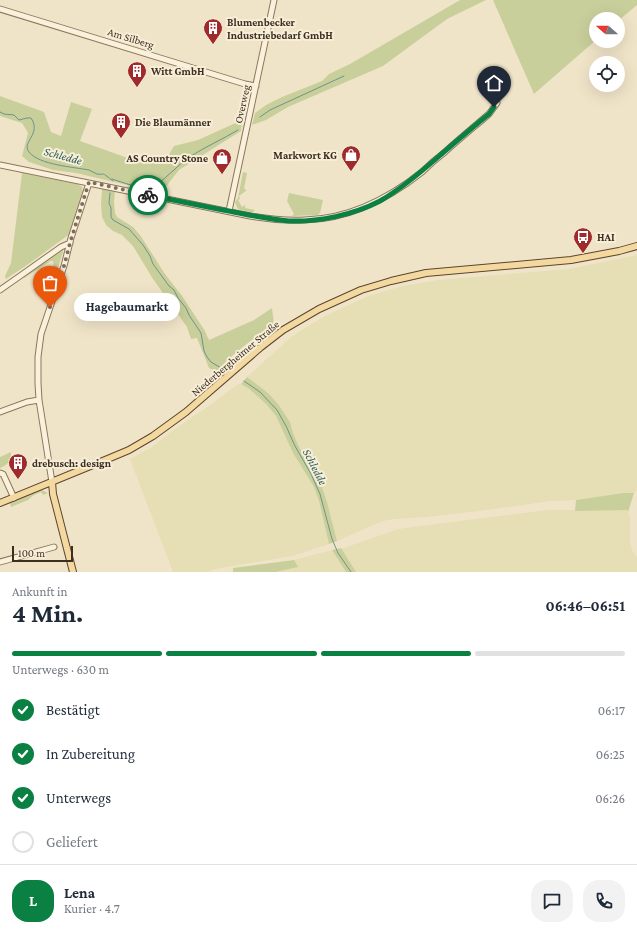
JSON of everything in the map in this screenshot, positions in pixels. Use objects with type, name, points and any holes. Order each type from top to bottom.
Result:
[{"type":"main road","name":"Niederbergheimer Straße","points":[[0,503],[129,450],[153,436],[186,412],[261,347],[284,330],[319,309],[361,290],[426,273],[571,260],[637,246]]},
{"type":"main road","points":[[52,482],[53,494],[73,572]]},
{"type":"street","name":"Overweg","points":[[229,211],[274,0]]},
{"type":"street","name":"Am Silberg","points":[[0,9],[245,84],[256,86]]},
{"type":"street","points":[[0,165],[271,219],[290,221],[306,220],[346,214],[368,206],[402,187],[489,114],[498,103]]},
{"type":"street","points":[[52,482],[39,400],[38,356],[41,334],[62,274],[89,182]]},
{"type":"street","points":[[0,290],[61,247],[70,243]]},
{"type":"street","points":[[0,412],[26,402],[39,400]]},
{"type":"street","points":[[0,473],[3,474],[14,498]]},
{"type":"street","points":[[0,562],[54,547]]},
{"type":"shaded area","points":[[637,255],[637,490],[634,493],[623,493],[576,500],[550,501],[426,517],[395,519],[383,521],[337,541],[319,478],[299,447],[290,422],[278,404],[268,393],[247,377],[290,338],[308,326],[329,314],[371,295],[403,286],[438,280],[569,269]]},
{"type":"shaded area","points":[[238,384],[248,388],[266,404],[276,416],[293,453],[314,487],[319,501],[329,544],[292,556],[215,569],[208,572],[173,572],[130,459],[152,447]]},
{"type":"shaded area","points":[[547,510],[627,510],[630,516],[630,542],[632,550],[637,557],[637,572],[356,572],[341,549],[398,529]]},
{"type":"shaded area","points":[[332,550],[346,572],[276,572],[297,567],[294,560]]},
{"type":"green space","points":[[460,0],[486,0],[447,19],[383,66],[288,107],[266,120],[252,125],[255,113],[266,105],[322,81],[329,74],[350,64]]},
{"type":"green space","points":[[493,0],[637,0],[637,5],[625,15],[625,12],[589,12],[589,46],[534,94]]},
{"type":"green space","points":[[0,96],[44,112],[51,132],[61,136],[71,102],[92,109],[80,141],[142,163],[164,163],[174,146],[198,140],[242,120],[241,131],[179,170],[161,193],[76,173],[53,170],[29,162],[22,156],[28,133],[22,123],[0,116]]},
{"type":"green space","points":[[243,172],[247,173],[244,189],[247,190],[239,196],[240,199],[238,200],[242,207],[245,205],[245,208],[255,210],[252,213],[238,209],[235,202],[238,198]]},
{"type":"green space","points":[[22,173],[77,184],[82,187],[83,192],[71,233],[6,279],[5,276],[11,263]]},
{"type":"green space","points":[[102,189],[115,191],[114,202],[117,217],[133,227],[140,235],[205,331],[209,340],[254,320],[272,308],[274,324],[236,353],[217,372],[209,368],[197,338],[191,339],[187,327],[153,279],[133,246],[122,235],[113,231],[106,225],[102,217]]},
{"type":"green space","points":[[289,193],[323,200],[320,213],[318,215],[292,216],[294,214],[287,201]]},
{"type":"green space","points":[[63,249],[54,280],[55,275],[53,261],[24,278],[23,276]]},
{"type":"green space","points":[[247,377],[268,393],[278,404],[290,422],[299,447],[319,478],[337,541],[329,544],[319,501],[314,487],[293,453],[276,416],[266,404],[248,388],[241,384]]},
{"type":"green space","points":[[11,452],[8,462],[5,466],[0,468],[0,457]]},
{"type":"green space","points":[[42,490],[48,493],[43,495],[41,492],[28,500],[11,507],[10,503]]},
{"type":"green space","points":[[623,493],[634,493],[628,512],[627,510],[575,511],[576,500]]},
{"type":"green space","points":[[341,548],[356,572],[346,572],[332,550]]},
{"type":"green space","points":[[294,560],[298,567],[276,572],[233,572],[233,568]]},
{"type":"waterway","points":[[260,117],[270,110],[344,76]]},
{"type":"waterway","name":"Schledde","points":[[0,112],[14,115],[19,120],[31,118],[34,124],[34,129],[27,148],[29,152],[40,160],[48,163],[89,170],[97,174],[104,174],[113,181]]},
{"type":"waterway","points":[[112,179],[143,189],[152,187],[191,156],[238,130]]},
{"type":"waterway","name":"Schledde","points":[[110,193],[109,203],[111,208],[111,217],[113,220],[129,229],[143,245],[153,264],[169,286],[174,290],[201,333],[204,351],[207,357],[211,362],[221,368]]},
{"type":"waterway","name":"Schledde","points":[[244,381],[260,392],[277,410],[286,426],[320,494],[332,539],[338,553],[351,572]]},
{"type":"way so far","points":[[50,307],[89,182],[148,195]]},
{"type":"place","name":"Blumenbecker Industriebedarf GmbH","points":[[213,45]]},
{"type":"place","name":"Witt GmbH","points":[[137,88]]},
{"type":"place","name":"Die Blaumänner","points":[[121,139]]},
{"type":"place","name":"Markwort KG","points":[[351,172]]},
{"type":"place","name":"AS Country Stone","points":[[222,175]]},
{"type":"place","name":"HAI","points":[[583,254]]},
{"type":"place","name":"Hagebaumarkt","points":[[50,307]]},
{"type":"place","name":"drebusch: design","points":[[18,480]]},
{"type":"route","points":[[148,195],[250,216],[290,221],[334,217],[346,214],[368,206],[402,187],[489,114],[494,107]]}]
